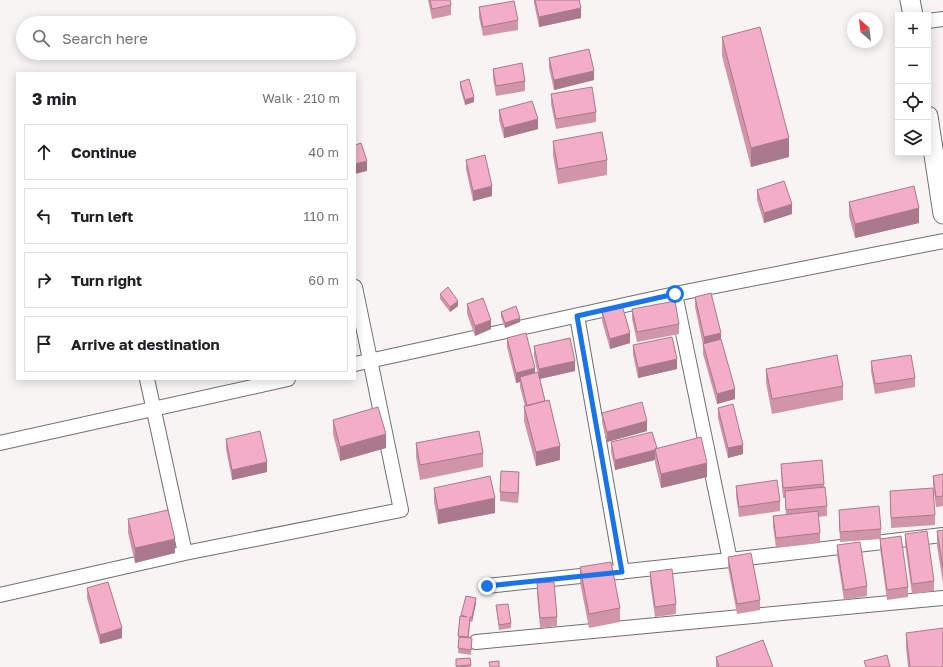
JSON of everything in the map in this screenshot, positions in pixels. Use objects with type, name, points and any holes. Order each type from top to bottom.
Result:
[{"type":"main road","points":[[910,0],[912,12]]},
{"type":"main road","points":[[929,120],[943,214]]},
{"type":"street","points":[[931,21],[943,19]]},
{"type":"street","points":[[356,364],[675,294],[943,241]]},
{"type":"street","points":[[0,595],[185,553],[401,510],[356,292]]},
{"type":"street","points":[[675,294],[730,560]]},
{"type":"street","points":[[577,316],[622,572]]},
{"type":"street","points":[[147,380],[185,553]]},
{"type":"street","points":[[0,443],[154,409],[266,381],[277,380]]},
{"type":"street","points":[[487,586],[943,535]]},
{"type":"street","points":[[476,642],[943,598]]},
{"type":"building","points":[[430,0],[450,0],[451,5],[432,9]]},
{"type":"building","points":[[535,0],[579,0],[581,8],[539,17]]},
{"type":"building","points":[[514,1],[518,20],[483,27],[479,7]]},
{"type":"building","points":[[760,27],[789,138],[751,148],[722,37]]},
{"type":"building","points":[[589,49],[594,71],[554,80],[549,58]]},
{"type":"building","points":[[522,63],[525,81],[496,86],[493,69]]},
{"type":"building","points":[[469,79],[474,97],[465,100],[460,82]]},
{"type":"building","points":[[592,87],[596,112],[556,119],[551,94]]},
{"type":"building","points":[[532,101],[538,119],[504,128],[499,110]]},
{"type":"building","points":[[602,132],[607,160],[558,169],[553,141]]},
{"type":"building","points":[[361,143],[367,161],[356,164],[356,145]]},
{"type":"building","points":[[485,155],[492,186],[473,191],[466,160]]},
{"type":"building","points":[[784,181],[792,204],[764,213],[757,190]]},
{"type":"building","points":[[914,186],[919,208],[855,224],[849,202]]},
{"type":"building","points":[[448,287],[458,301],[450,307],[440,294]]},
{"type":"building","points":[[711,293],[721,333],[704,337],[695,297]]},
{"type":"building","points":[[483,298],[491,320],[475,326],[467,304]]},
{"type":"building","points":[[675,301],[679,324],[637,332],[632,309]]},
{"type":"building","points":[[622,305],[630,333],[610,339],[602,311]]},
{"type":"building","points":[[516,306],[520,318],[505,323],[501,312]]},
{"type":"building","points":[[526,333],[535,368],[516,373],[507,338]]},
{"type":"building","points":[[672,337],[677,359],[638,368],[633,345]]},
{"type":"building","points":[[570,338],[575,361],[539,369],[534,346]]},
{"type":"building","points":[[721,339],[735,389],[717,394],[703,344]]},
{"type":"building","points":[[837,355],[843,386],[772,399],[766,369]]},
{"type":"building","points":[[911,355],[915,378],[875,384],[871,361]]},
{"type":"building","points":[[538,372],[545,401],[527,406],[520,377]]},
{"type":"building","points":[[549,400],[560,446],[536,452],[524,406]]},
{"type":"building","points":[[642,402],[647,421],[607,432],[602,413]]},
{"type":"building","points":[[733,404],[743,445],[728,448],[718,408]]},
{"type":"building","points":[[378,407],[386,434],[340,447],[333,420]]},
{"type":"building","points":[[260,431],[267,462],[232,470],[226,439]]},
{"type":"building","points":[[479,431],[483,453],[420,465],[416,443]]},
{"type":"building","points":[[652,432],[657,448],[655,450],[615,460],[611,442]]},
{"type":"building","points":[[701,437],[707,463],[661,474],[655,449]]},
{"type":"building","points":[[822,460],[824,484],[783,488],[781,464]]},
{"type":"building","points":[[501,471],[519,472],[518,493],[500,492]]},
{"type":"building","points":[[943,474],[943,496],[936,497],[933,476]]},
{"type":"building","points":[[490,476],[495,498],[438,510],[434,488]]},
{"type":"building","points":[[777,480],[780,501],[739,507],[736,486]]},
{"type":"building","points":[[825,487],[827,506],[786,510],[785,491]]},
{"type":"building","points":[[933,488],[935,515],[891,518],[890,491]]},
{"type":"building","points":[[879,506],[881,529],[840,532],[839,510]]},
{"type":"building","points":[[168,510],[175,539],[135,548],[128,519]]},
{"type":"building","points":[[818,511],[820,533],[776,538],[773,516]]},
{"type":"building","points":[[943,530],[943,568],[937,531]]},
{"type":"building","points":[[927,531],[934,581],[912,584],[905,534]]},
{"type":"building","points":[[901,536],[908,587],[887,590],[880,539]]},
{"type":"building","points":[[860,542],[867,586],[844,590],[837,545]]},
{"type":"building","points":[[751,553],[760,600],[737,604],[728,557]]},
{"type":"building","points":[[611,562],[620,608],[589,614],[580,567]]},
{"type":"building","points":[[672,569],[676,604],[655,607],[650,572]]},
{"type":"building","points":[[108,582],[122,628],[100,635],[87,588]]},
{"type":"building","points":[[554,582],[557,617],[540,618],[537,583]]},
{"type":"building","points":[[466,596],[476,598],[472,617],[470,617],[468,637],[458,636],[460,616],[467,617],[461,615]]},
{"type":"building","points":[[508,604],[511,623],[499,625],[496,605]]},
{"type":"building","points":[[943,628],[943,667],[910,667],[906,633]]},
{"type":"building","points":[[459,637],[472,638],[471,650],[458,648]]},
{"type":"building","points":[[763,640],[773,667],[719,667],[716,657]]},
{"type":"building","points":[[887,655],[890,667],[866,667],[864,661]]},
{"type":"building","points":[[470,658],[471,665],[456,666],[456,659]]},
{"type":"building","points":[[499,661],[499,667],[490,667],[489,662]]},
{"type":"route","points":[[487,586],[622,572],[577,316],[675,294]]}]
